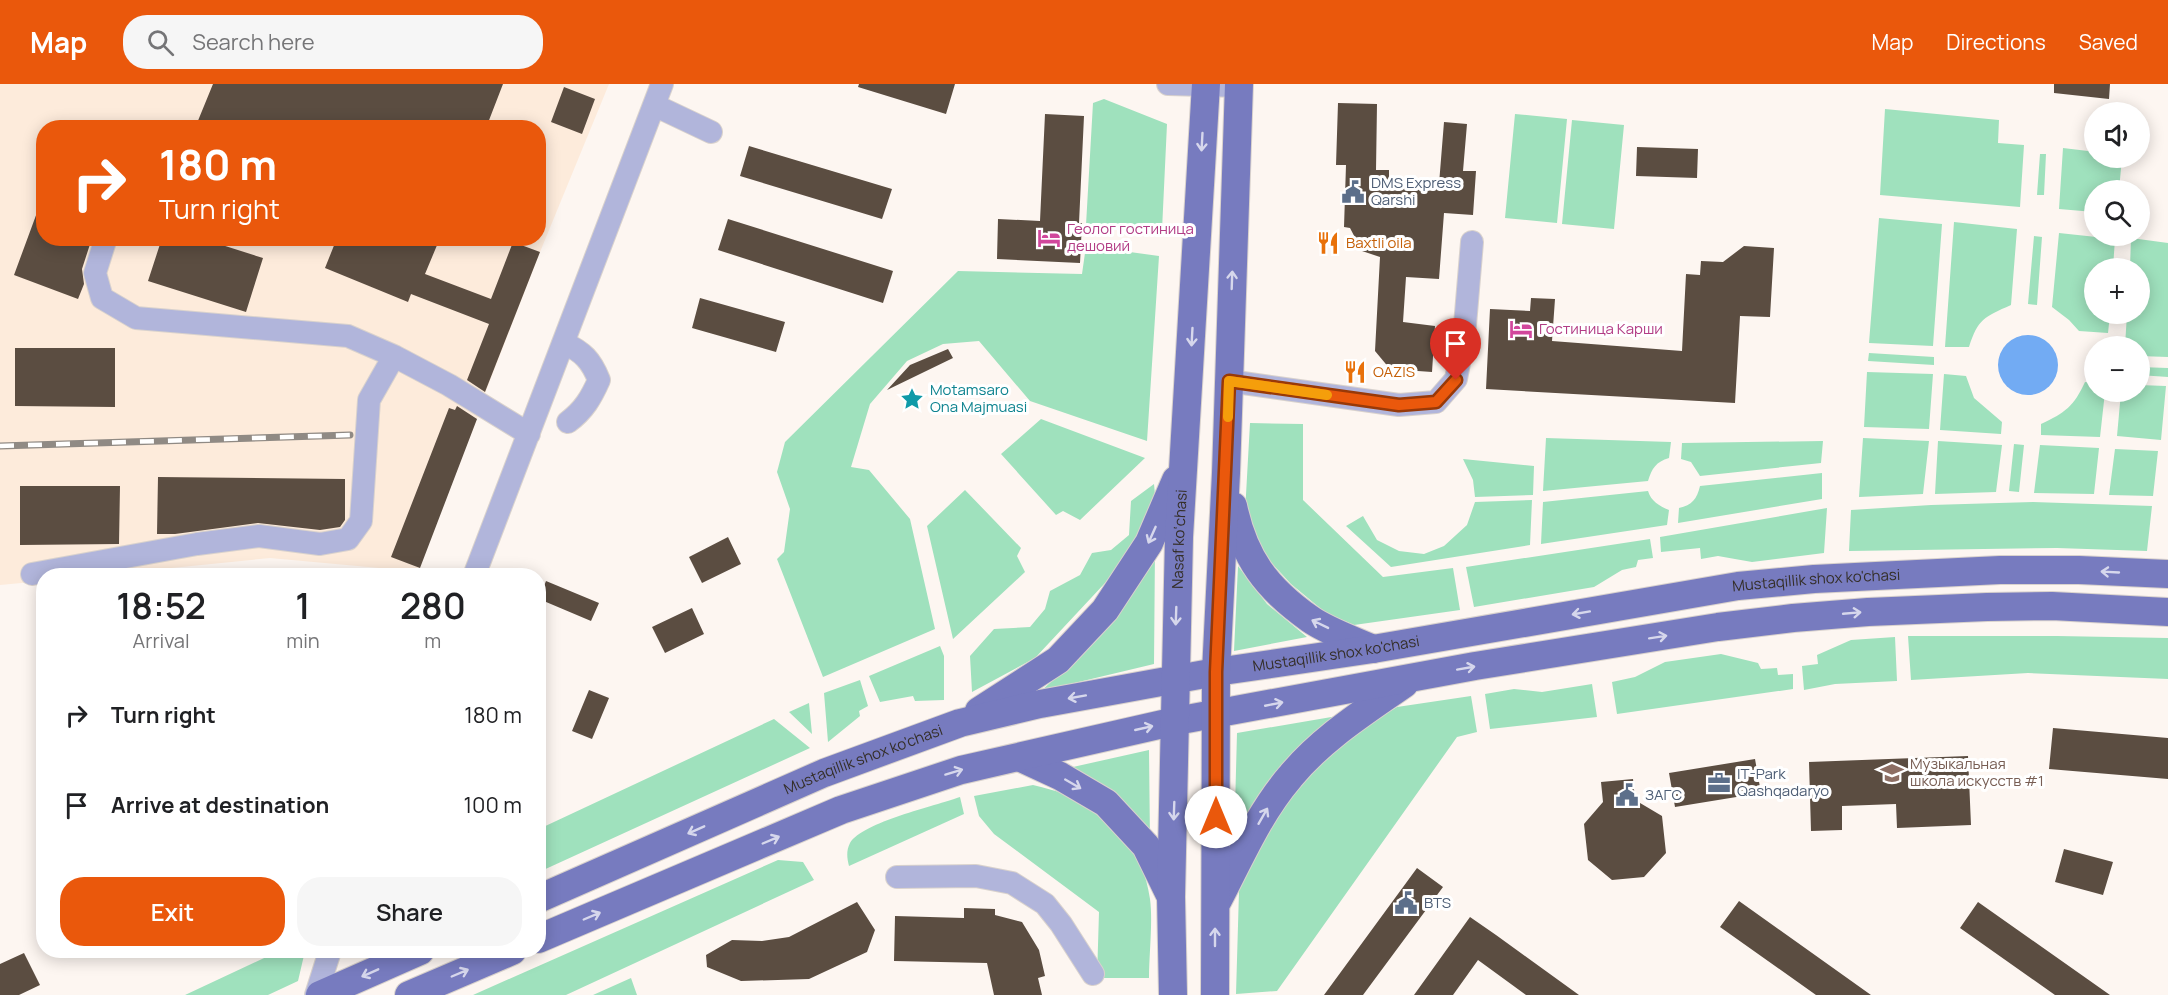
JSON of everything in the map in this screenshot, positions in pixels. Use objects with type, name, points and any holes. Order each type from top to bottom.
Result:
[{"type":"main road","name":"Nasaf ko‘chasi","points":[[1173,995],[1171,897],[1179,537],[1206,85]]},
{"type":"main road","points":[[1215,995],[1216,672],[1226,473],[1239,85]]},
{"type":"main road","points":[[960,723],[1058,660],[1105,610],[1149,543],[1184,462]]},
{"type":"main road","points":[[1226,473],[1237,527],[1245,547],[1263,578],[1311,620],[1373,649]]},
{"type":"main road","name":"Mustaqillik shox ko'chasi","points":[[546,895],[824,773],[960,723],[1040,704],[1216,672],[1373,649],[1738,586],[1814,579],[2000,570],[2079,570],[2168,574]]},
{"type":"main road","points":[[546,936],[841,810],[961,770],[1176,721],[1413,678],[1718,627],[1793,618],[1987,607],[2052,606],[2168,612]]},
{"type":"main road","points":[[1216,904],[1268,807],[1290,776],[1326,741],[1413,678]]},
{"type":"main road","points":[[1021,758],[1060,776],[1106,803],[1146,846],[1171,897]]},
{"type":"main road","points":[[318,995],[404,958]]},
{"type":"main road","points":[[409,995],[496,958]]},
{"type":"street","points":[[1168,84],[1239,85]]},
{"type":"street","points":[[477,568],[658,94],[711,132]]},
{"type":"street","points":[[1229,381],[1399,405],[1436,402],[1456,380],[1464,337],[1472,242]]},
{"type":"street","points":[[103,246],[95,273],[102,298],[136,318],[348,336],[394,356],[449,385],[529,434]]},
{"type":"street","points":[[564,344],[579,350],[593,366],[599,380],[591,400],[578,415],[568,422]]},
{"type":"street","points":[[65,568],[197,544],[259,536],[320,544],[348,539],[362,521],[369,400],[394,356]]},
{"type":"street","points":[[32,574],[36,573]]},
{"type":"street","points":[[897,877],[976,876],[1012,883],[1045,904],[1061,924],[1093,974]]},
{"type":"street","points":[[318,995],[328,958]]},
{"type":"shaded area","points":[[0,84],[609,84],[546,237],[546,120],[36,120],[36,246],[542,246],[418,568],[379,568],[270,558],[171,568],[36,568],[36,582],[0,585]]},
{"type":"green space","points":[[1104,99],[1167,124],[1162,230],[1156,232],[1086,225],[1093,103]]},
{"type":"green space","points":[[1885,109],[1999,120],[1998,143],[2024,145],[2020,207],[1880,195]]},
{"type":"green space","points":[[1515,114],[1567,119],[1557,223],[1505,218]]},
{"type":"green space","points":[[1572,120],[1624,125],[1614,229],[1562,224]]},
{"type":"green space","points":[[2063,148],[2084,151],[2084,168],[2121,168],[2120,180],[2084,180],[2084,211],[2059,209]]},
{"type":"green space","points":[[2040,154],[2046,154],[2044,195],[2037,195]]},
{"type":"green space","points":[[1879,218],[1942,224],[1933,346],[1869,343]]},
{"type":"green space","points":[[1954,222],[2017,229],[2011,305],[1983,320],[1969,347],[1945,347]]},
{"type":"green space","points":[[2059,233],[2084,236],[2084,246],[2115,246],[2114,258],[2084,258],[2084,324],[2109,324],[2108,333],[2079,331],[2052,307]]},
{"type":"green space","points":[[2034,236],[2042,237],[2037,305],[2028,304]]},
{"type":"green space","points":[[2150,241],[2168,243],[2168,357],[2150,356],[2150,336],[2126,336],[2126,324],[2150,324],[2150,258],[2130,258],[2131,246],[2150,246]]},
{"type":"green space","points":[[1086,246],[1159,256],[1147,441],[1030,401],[979,341],[943,344],[907,361],[870,404],[851,467],[869,470],[910,519],[935,629],[823,677],[777,559],[784,552],[790,509],[777,472],[785,442],[958,271],[1082,274]]},
{"type":"green space","points":[[1869,353],[1934,357],[1934,365],[1868,361]]},
{"type":"green space","points":[[2150,367],[2168,368],[2168,377],[2150,376]]},
{"type":"green space","points":[[1867,372],[1933,374],[1929,429],[1864,427]]},
{"type":"green space","points":[[1944,374],[1966,376],[1974,398],[2002,422],[2001,434],[1940,430]]},
{"type":"green space","points":[[2084,384],[2084,402],[2104,402],[2100,437],[2041,435],[2041,424],[2068,408]]},
{"type":"green space","points":[[2150,385],[2166,386],[2161,440],[2117,436],[2120,402],[2150,402]]},
{"type":"green space","points":[[1041,419],[1145,458],[1080,520],[1063,511],[1056,515],[1001,454]]},
{"type":"green space","points":[[1250,423],[1303,424],[1303,500],[1383,577],[1453,568],[1460,610],[1354,625],[1326,613],[1291,584],[1255,545],[1245,513]]},
{"type":"green space","points":[[1546,438],[1671,442],[1669,458],[1655,466],[1648,481],[1543,491]]},
{"type":"green space","points":[[1863,438],[1929,441],[1923,494],[1859,497]]},
{"type":"green space","points":[[1823,441],[1821,463],[1700,476],[1691,462],[1681,459],[1682,443]]},
{"type":"green space","points":[[1938,441],[2002,445],[1996,492],[1935,494]]},
{"type":"green space","points":[[2014,444],[2024,445],[2019,492],[2009,491]]},
{"type":"green space","points":[[2040,445],[2099,448],[2094,494],[2034,493]]},
{"type":"green space","points":[[2115,449],[2158,451],[2153,496],[2109,495]]},
{"type":"green space","points":[[1463,459],[1534,466],[1533,495],[1475,497],[1473,480]]},
{"type":"green space","points":[[1822,473],[1822,499],[1678,523],[1679,508],[1693,501],[1700,486]]},
{"type":"green space","points":[[1154,484],[1156,505],[1144,530],[1105,583],[1035,658],[972,692],[970,656],[994,629],[1030,627],[1045,609],[1050,591],[1080,575],[1092,553],[1111,550],[1129,535],[1131,501]]},
{"type":"green space","points":[[965,490],[1021,548],[1017,556],[1025,572],[953,639],[927,526]]},
{"type":"green space","points":[[1648,491],[1656,503],[1669,510],[1667,525],[1541,544],[1543,502]]},
{"type":"green space","points":[[1532,500],[1530,545],[1391,567],[1346,526],[1363,516],[1377,540],[1399,551],[1424,554],[1444,546],[1467,525],[1475,502]]},
{"type":"green space","points":[[2033,502],[2152,506],[2147,551],[2057,548],[1849,551],[1851,510]]},
{"type":"green space","points":[[1827,508],[1824,553],[1752,562],[1718,556],[1701,559],[1700,548],[1661,552],[1660,537]]},
{"type":"green space","points":[[1650,539],[1653,558],[1638,560],[1636,567],[1622,570],[1594,587],[1474,607],[1466,567]]},
{"type":"green space","points":[[1155,548],[1154,664],[1041,691],[1095,642],[1115,620]]},
{"type":"green space","points":[[1238,566],[1267,604],[1307,637],[1234,651]]},
{"type":"green space","points":[[1908,636],[2168,638],[2168,679],[2028,673],[1911,680]]},
{"type":"green space","points":[[1895,637],[1897,681],[1835,684],[1804,690],[1802,666],[1818,664],[1817,655],[1851,640]]},
{"type":"green space","points":[[940,646],[944,656],[944,700],[915,701],[913,696],[880,702],[869,676]]},
{"type":"green space","points":[[1721,654],[1758,663],[1761,669],[1777,668],[1778,675],[1793,674],[1793,689],[1617,714],[1612,682],[1635,677],[1665,662]]},
{"type":"green space","points":[[860,680],[868,706],[859,711],[860,716],[828,742],[824,693]]},
{"type":"green space","points":[[1592,684],[1597,717],[1490,729],[1485,694],[1514,689],[1542,692]]},
{"type":"green space","points":[[1471,696],[1477,732],[1457,737],[1277,991],[1236,994],[1239,891],[1261,842],[1290,793],[1323,756],[1363,727],[1397,707]]},
{"type":"green space","points":[[809,703],[812,734],[789,712]]},
{"type":"green space","points":[[1349,714],[1234,846],[1237,733]]},
{"type":"green space","points":[[774,719],[810,748],[546,869],[546,826]]},
{"type":"green space","points":[[1149,750],[1150,841],[1064,769]]},
{"type":"green space","points":[[1033,785],[1069,795],[1085,803],[1113,824],[1133,849],[1141,864],[1150,899],[1149,978],[1097,978],[1099,912],[994,834],[979,816],[974,796]]},
{"type":"green space","points":[[960,797],[964,814],[849,866],[848,849],[857,835],[900,816]]},
{"type":"green space","points":[[778,860],[803,862],[814,880],[566,995],[473,995]]},
{"type":"green space","points":[[264,958],[303,958],[298,981],[268,995],[185,995]]},
{"type":"green space","points":[[631,978],[637,995],[593,995]]},
{"type":"water","points":[[2028,335],[2045,340],[2053,348],[2058,365],[2053,382],[2045,390],[2028,395],[2011,390],[2003,382],[1998,365],[2003,348],[2011,340]]},
{"type":"building","points":[[213,84],[503,84],[489,120],[198,120]]},
{"type":"building","points":[[859,84],[955,84],[946,114],[858,87]]},
{"type":"building","points":[[2054,84],[2110,84],[2109,99],[2054,93]]},
{"type":"building","points":[[564,87],[595,99],[582,134],[551,122]]},
{"type":"building","points":[[1338,103],[1377,104],[1376,170],[1389,170],[1389,181],[1439,184],[1444,122],[1467,124],[1463,171],[1476,171],[1473,215],[1444,213],[1439,279],[1406,277],[1403,322],[1435,326],[1432,372],[1390,369],[1375,351],[1380,257],[1362,251],[1350,228],[1344,227],[1346,165],[1336,165]]},
{"type":"building","points":[[1045,114],[1084,116],[1079,223],[1082,223],[1080,263],[997,259],[998,219],[1040,221]]},
{"type":"building","points":[[749,146],[892,189],[882,219],[740,176]]},
{"type":"building","points":[[1637,147],[1698,149],[1697,178],[1636,176]]},
{"type":"building","points":[[36,215],[36,246],[89,246],[82,269],[84,284],[78,299],[14,275]]},
{"type":"building","points":[[728,219],[893,271],[883,303],[718,250]]},
{"type":"building","points":[[159,246],[225,246],[263,258],[246,312],[148,281]]},
{"type":"building","points":[[334,246],[437,246],[425,274],[491,299],[511,246],[524,246],[540,252],[485,392],[467,380],[489,324],[411,294],[408,302],[325,268]]},
{"type":"building","name":"Гостиница Карши","points":[[1744,246],[1774,248],[1770,317],[1740,316],[1735,403],[1486,389],[1490,309],[1530,311],[1531,298],[1555,299],[1552,341],[1682,351],[1686,274],[1700,275],[1701,261],[1723,262]]},
{"type":"building","points":[[700,298],[785,322],[776,352],[692,328]]},
{"type":"building","points":[[15,348],[115,348],[115,407],[15,406]]},
{"type":"building","points":[[948,349],[953,358],[887,390],[910,365]]},
{"type":"building","points":[[457,406],[477,419],[420,568],[391,557],[449,408],[455,410]]},
{"type":"building","points":[[158,477],[345,479],[345,520],[340,527],[320,530],[258,523],[175,534],[157,534]]},
{"type":"building","points":[[20,486],[120,486],[119,544],[20,545]]},
{"type":"building","points":[[728,537],[741,564],[702,583],[689,557]]},
{"type":"building","points":[[546,581],[599,603],[591,621],[546,602]]},
{"type":"building","points":[[692,608],[704,634],[665,653],[652,627]]},
{"type":"building","points":[[589,690],[609,698],[592,739],[572,731]]},
{"type":"building","points":[[2053,728],[2168,738],[2168,779],[2049,769]]},
{"type":"building","points":[[1968,756],[1971,825],[1897,828],[1896,804],[1842,806],[1842,830],[1811,831],[1809,762]]},
{"type":"building","points":[[1755,759],[1761,793],[1675,807],[1669,773]]},
{"type":"building","points":[[1633,779],[1635,800],[1662,816],[1666,853],[1644,877],[1612,880],[1588,860],[1584,824],[1603,802],[1601,782]]},
{"type":"building","points":[[2064,849],[2113,862],[2103,895],[2055,882]]},
{"type":"building","points":[[1417,868],[1443,887],[1363,995],[1324,995]]},
{"type":"building","points":[[1739,901],[1871,995],[1816,995],[1720,927]]},
{"type":"building","points":[[857,902],[875,930],[867,952],[809,979],[741,981],[707,967],[706,955],[732,940],[762,941],[789,937]]},
{"type":"building","points":[[1978,902],[2110,995],[2055,995],[1960,928]]},
{"type":"building","points":[[964,908],[995,909],[995,915],[1022,922],[1039,950],[1045,976],[1038,978],[1042,995],[994,995],[987,963],[894,961],[895,916],[964,918]]},
{"type":"building","points":[[1470,917],[1579,995],[1526,995],[1478,960],[1453,995],[1414,995]]},
{"type":"building","points":[[24,953],[40,985],[19,995],[0,995],[0,964]]},
{"type":"railway","points":[[0,446],[350,435]]},
{"type":"slow traffic","points":[[1228,417],[1229,381],[1327,395]]},
{"type":"place","name":"DMS Express Qarshi","points":[[1353,192]]},
{"type":"place","name":"Геолог гостиница дешовий","points":[[1049,238]]},
{"type":"place","name":"Baxtli oila","points":[[1328,243]]},
{"type":"place","name":"Гостиница Карши","points":[[1521,329]]},
{"type":"place","name":"OAZIS","points":[[1355,372]]},
{"type":"place","name":"Motamsaro Ona Majmuasi","points":[[912,399]]},
{"type":"place","name":"Музыкальная школа искусств #1","points":[[1892,773]]},
{"type":"place","name":"IT-Park Qashqadaryo","points":[[1719,783]]},
{"type":"place","name":"ЗАГС","points":[[1627,795]]},
{"type":"place","name":"BTS","points":[[1406,903]]},
{"type":"route","points":[[1216,817],[1216,672],[1229,381],[1399,405],[1436,402],[1456,380]]}]
